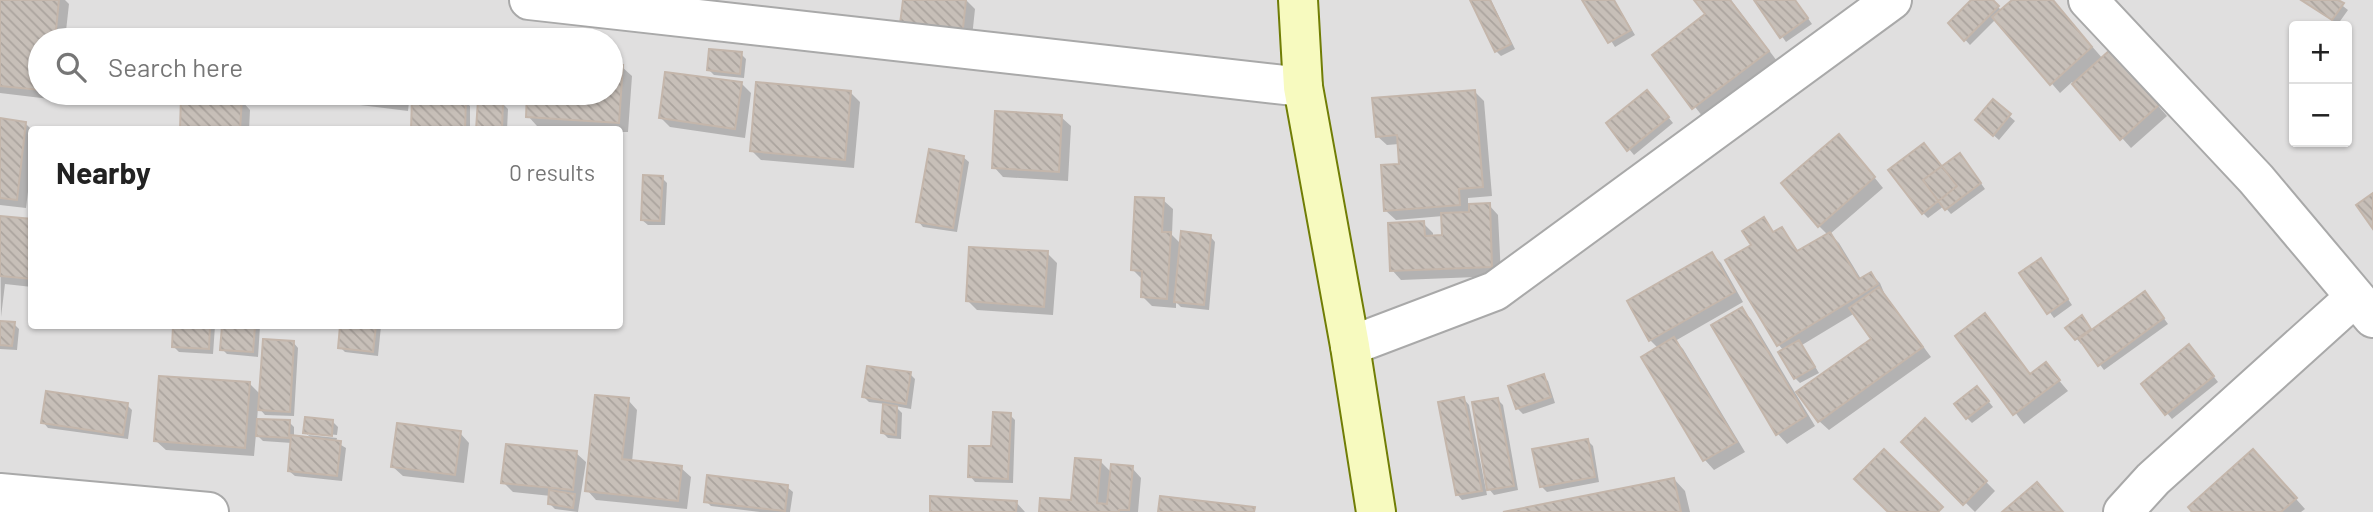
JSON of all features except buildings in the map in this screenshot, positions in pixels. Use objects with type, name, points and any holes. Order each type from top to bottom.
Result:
[{"type":"street","points":[[529,0],[1303,87]]},
{"type":"street","points":[[1298,0],[1303,87],[1350,346],[1376,512]]},
{"type":"street","points":[[1350,346],[1495,291],[1892,0]]},
{"type":"street","points":[[2088,0],[2256,179],[2364,308],[2153,479],[2123,512]]},
{"type":"street","points":[[0,493],[209,512]]},
{"type":"shaded area","points":[[0,0],[2373,0],[2373,512],[0,512]]}]
